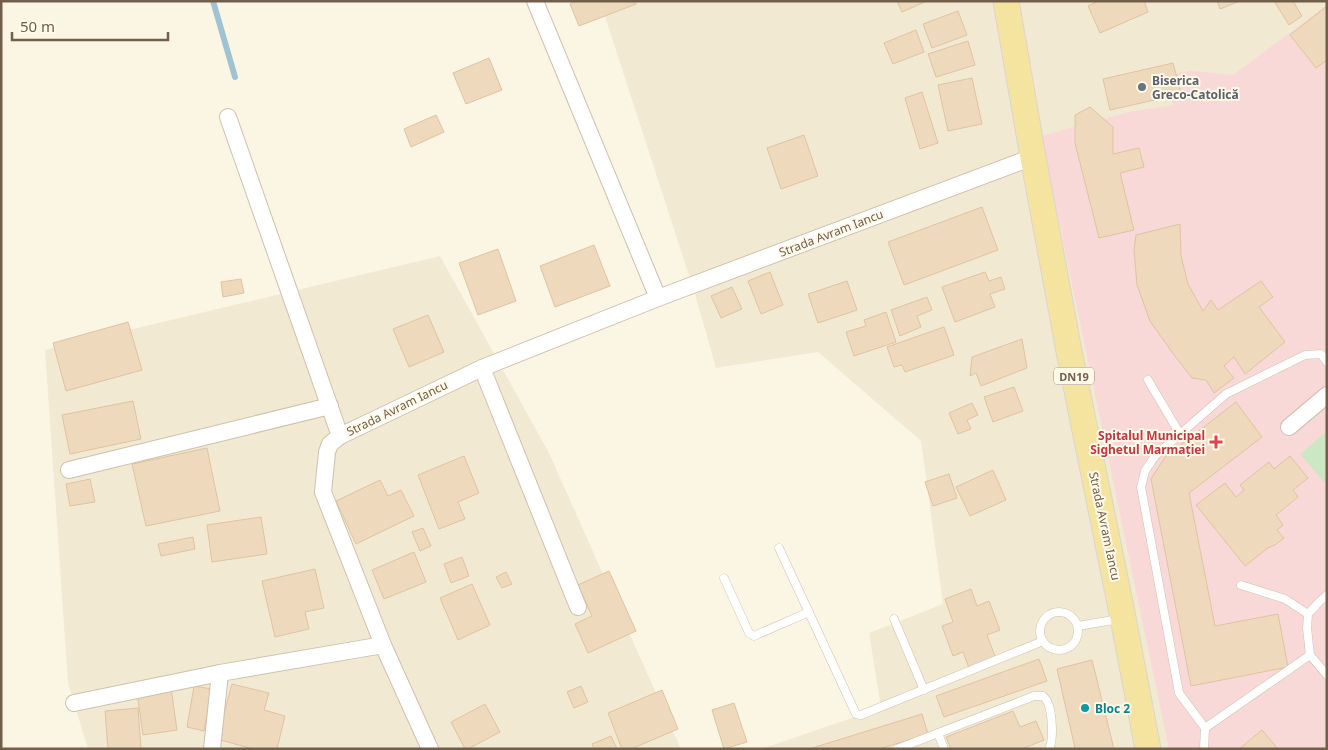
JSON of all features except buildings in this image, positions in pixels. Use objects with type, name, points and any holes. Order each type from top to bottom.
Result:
[{"type":"main road","name":"Strada Avram Iancu","points":[[1009,2],[1033,157],[1148,749]]},
{"type":"street","points":[[535,1],[658,298]]},
{"type":"street","points":[[228,118],[340,436]]},
{"type":"street","name":"Strada Avram Iancu","points":[[430,749],[384,645],[323,492],[327,452],[330,444],[340,436],[482,368],[658,298],[1033,157]]},
{"type":"street","points":[[482,368],[578,607]]},
{"type":"street","points":[[1289,427],[1327,396]]},
{"type":"street","points":[[69,470],[330,406]]},
{"type":"street","points":[[74,703],[220,673],[384,645]]},
{"type":"street","points":[[212,749],[220,673]]},
{"type":"lane","points":[[1204,749],[1205,728],[1179,693],[1141,487],[1145,471],[1155,456],[1226,394],[1305,355],[1320,354],[1327,362]]},
{"type":"lane","points":[[1148,380],[1180,434]]},
{"type":"lane","points":[[779,548],[856,714],[861,715],[1043,641]]},
{"type":"lane","points":[[724,578],[751,635],[754,636],[809,612]]},
{"type":"lane","points":[[1241,585],[1284,599],[1308,614]]},
{"type":"lane","points":[[1327,595],[1308,614],[1307,628],[1310,655],[1327,675]]},
{"type":"lane","points":[[1058,612],[1067,613],[1078,626],[1077,640],[1067,649],[1054,649],[1043,641],[1040,633],[1041,624],[1050,614],[1058,612]]},
{"type":"lane","points":[[1078,626],[1124,618]]},
{"type":"lane","points":[[894,619],[924,690]]},
{"type":"lane","points":[[1205,728],[1310,655]]},
{"type":"lane","points":[[898,749],[1034,696],[1043,696],[1048,703],[1053,735],[1049,749]]},
{"type":"lane","points":[[938,733],[944,749]]},
{"type":"shaded area","points":[[600,1],[1327,1],[1327,749],[761,749],[881,708],[869,633],[943,604],[921,441],[818,352],[716,368],[694,291]]},
{"type":"shaded area","name":"Spitalul Municipal Sighetul Marmației","points":[[1327,5],[1327,749],[1169,749],[1041,136],[1129,112],[1173,105],[1167,74],[1192,71],[1233,75]]},
{"type":"shaded area","points":[[440,256],[549,453],[681,749],[88,749],[68,683],[45,350]]},
{"type":"green space","points":[[1327,431],[1327,485],[1300,454]]},
{"type":"waterway","points":[[213,1],[235,77]]},
{"type":"place","name":"Biserica Greco-Catolică","points":[[1142,87]]},
{"type":"place","name":"Spitalul Municipal Sighetul Marmației","points":[[1216,442]]},
{"type":"place","name":"Bloc 2","points":[[1085,708]]}]
